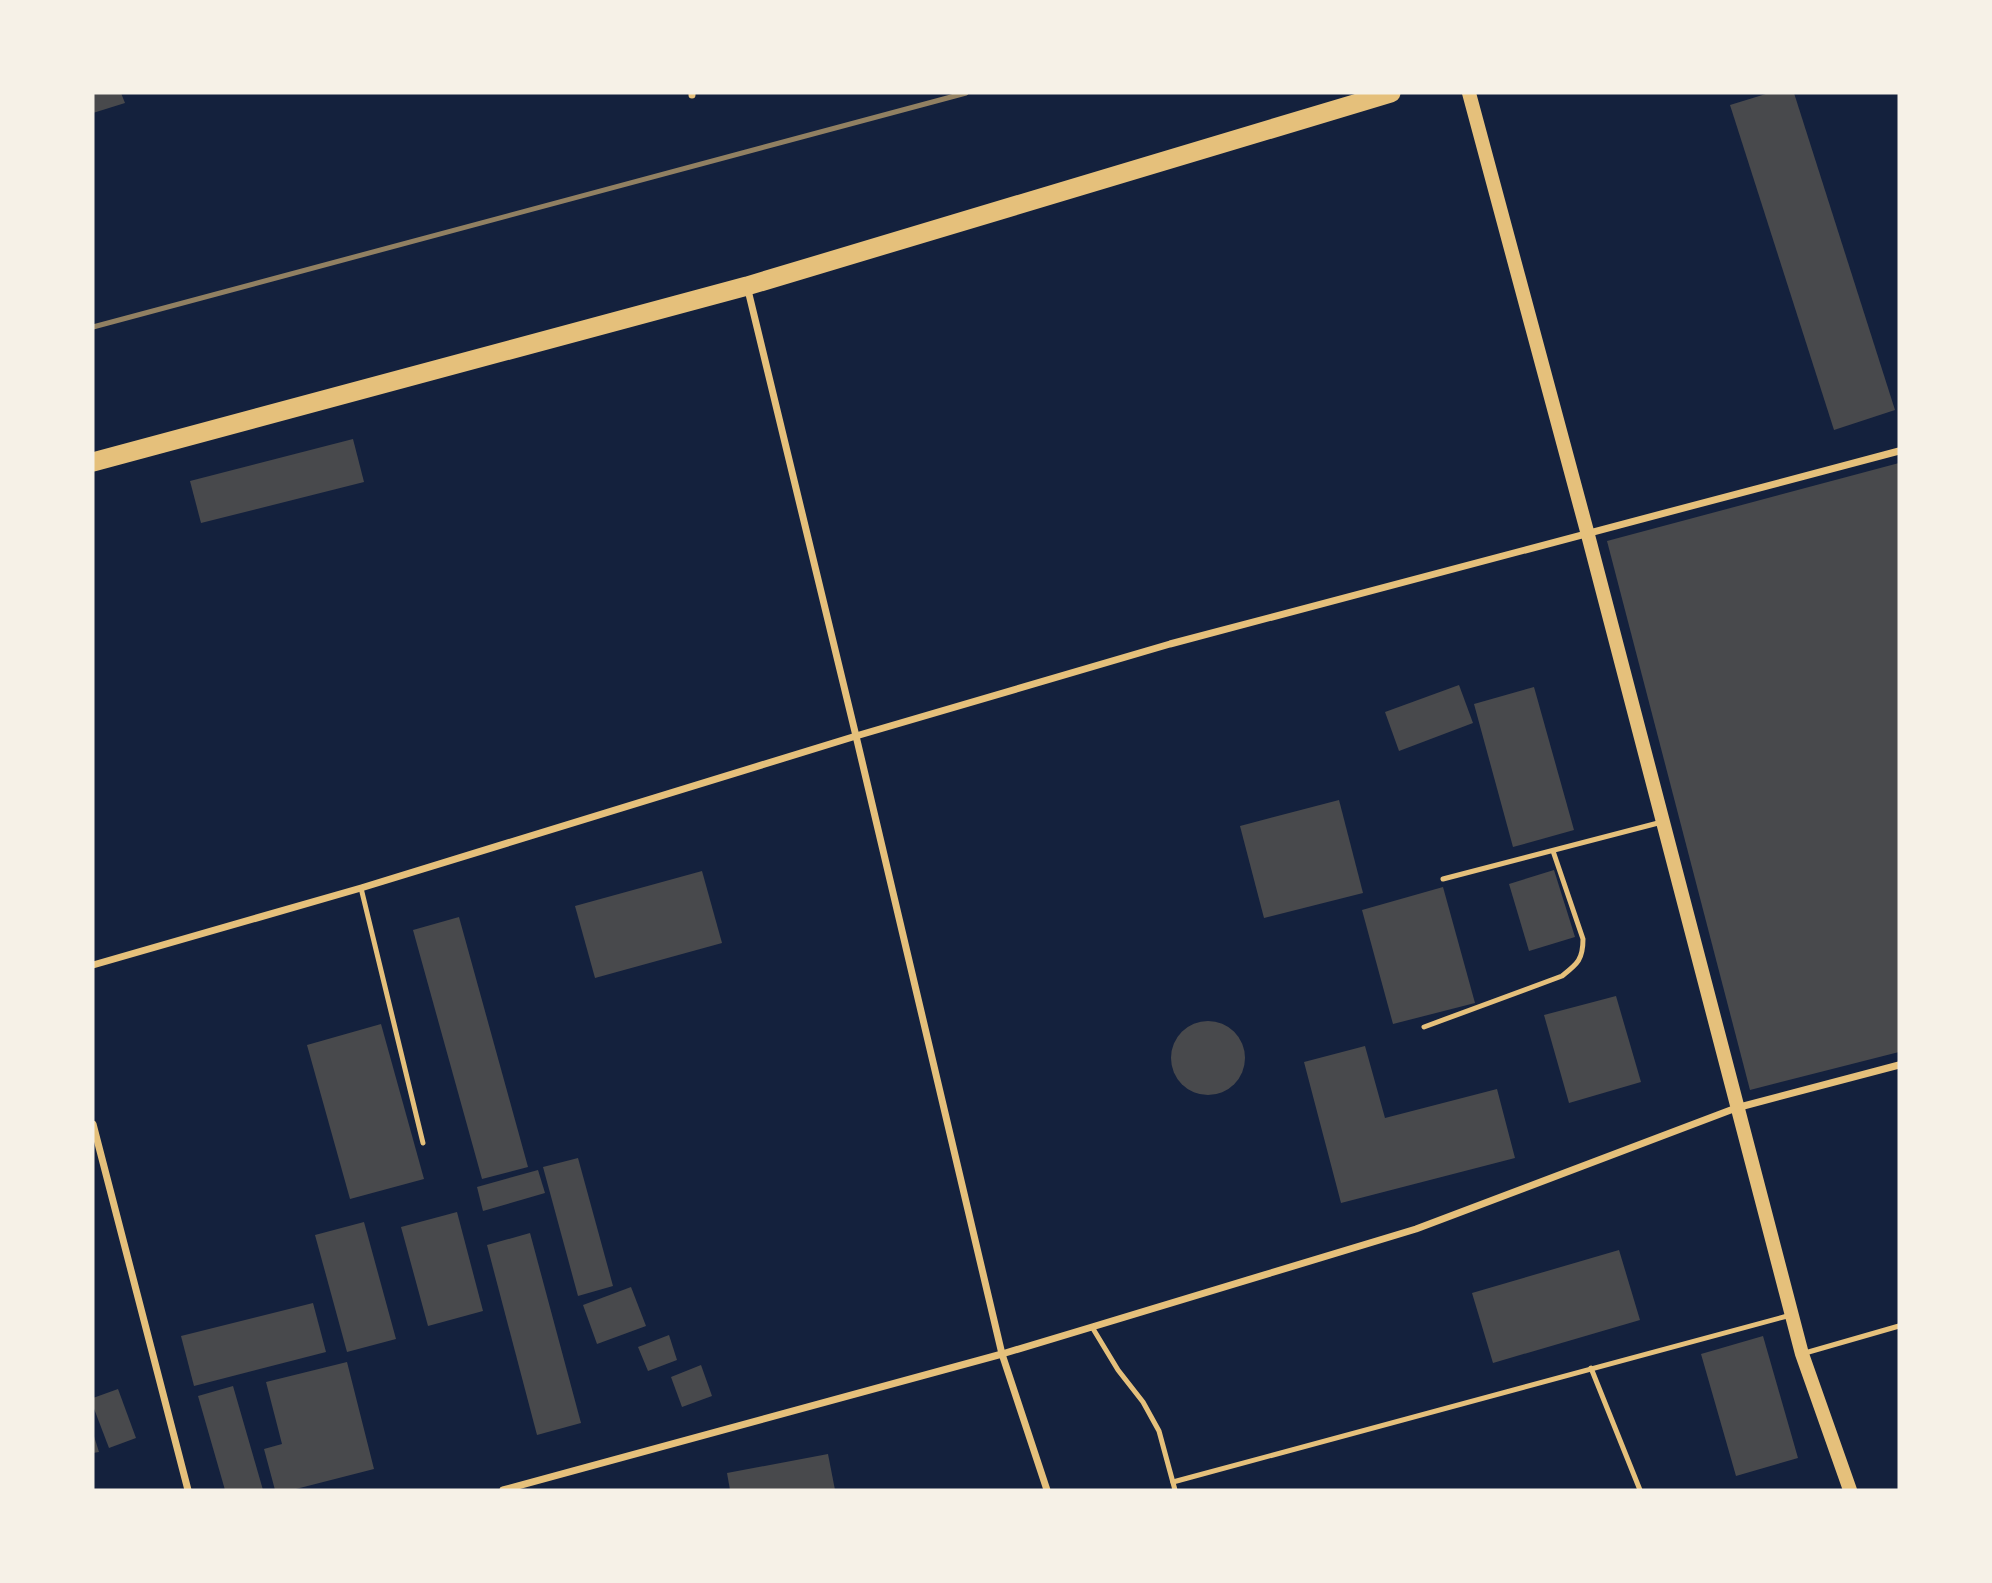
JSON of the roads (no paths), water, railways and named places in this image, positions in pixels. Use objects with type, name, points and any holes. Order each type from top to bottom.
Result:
[{"type":"highway","points":[[93,462],[747,286],[1391,93]]},
{"type":"main road","points":[[1469,93],[1588,535],[1791,1315],[1850,1490]]},
{"type":"street","points":[[747,286],[1002,1354],[1047,1490]]},
{"type":"street","points":[[93,965],[361,888],[856,736],[1170,644],[1899,451]]},
{"type":"street","points":[[503,1490],[1002,1354],[1416,1229],[1736,1108],[1899,1065]]},
{"type":"street","points":[[93,1124],[188,1490]]},
{"type":"lane","points":[[1443,879],[1662,822]]},
{"type":"lane","points":[[1424,1027],[1562,976],[1576,965],[1583,953],[1583,939],[1553,850]]},
{"type":"lane","points":[[361,888],[423,1143]]},
{"type":"lane","points":[[1173,1482],[1791,1315]]},
{"type":"lane","points":[[1802,1354],[1899,1326]]},
{"type":"lane","points":[[1092,1327],[1118,1370],[1143,1402],[1159,1431],[1175,1490]]},
{"type":"lane","points":[[1591,1368],[1640,1490]]},
{"type":"railway","points":[[93,327],[966,93]]}]
